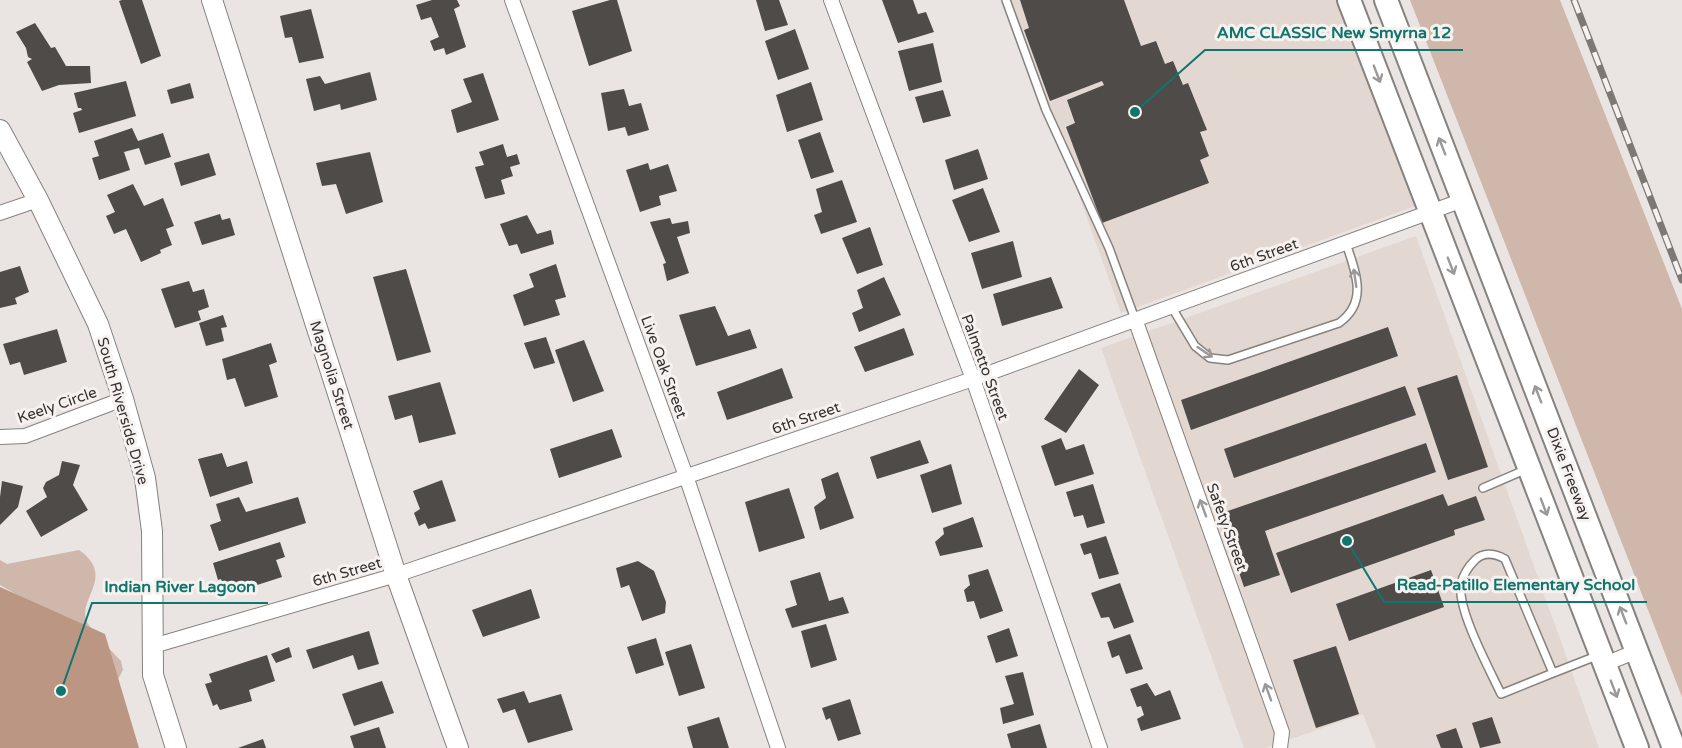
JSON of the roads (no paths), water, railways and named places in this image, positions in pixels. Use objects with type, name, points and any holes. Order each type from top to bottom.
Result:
[{"type":"main road","points":[[1349,0],[1637,748]]},
{"type":"main road","name":"Dixie Freeway","points":[[1386,0],[1674,748]]},
{"type":"street","name":"Magnolia Street","points":[[212,0],[396,575],[458,748]]},
{"type":"street","name":"Live Oak Street","points":[[512,0],[686,476],[778,748]]},
{"type":"street","name":"Palmetto Street","points":[[831,0],[973,379],[1100,748]]},
{"type":"street","name":"South Riverside Drive","points":[[0,130],[38,200],[98,324],[123,399],[145,478],[152,531],[153,675],[176,748]]},
{"type":"street","points":[[0,213],[38,200]]},
{"type":"street","name":"6th Street","points":[[153,645],[396,575],[973,379],[1463,200]]},
{"type":"street","name":"Safety Street","points":[[1135,319],[1282,732],[1280,748]]},
{"type":"street","name":"Keely Circle","points":[[0,437],[25,436],[123,399]]},
{"type":"street","points":[[1603,659],[1637,651]]},
{"type":"lane","points":[[1006,0],[1046,110],[1109,248],[1135,319]]},
{"type":"lane","points":[[1171,306],[1195,346],[1210,358],[1228,360],[1339,322],[1350,315],[1356,304],[1357,278],[1346,243]]},
{"type":"lane","points":[[1483,488],[1529,468]]},
{"type":"lane","points":[[1553,673],[1505,559],[1495,553],[1478,556],[1469,566],[1461,583],[1462,605],[1501,694],[1553,673],[1603,659]]},
{"type":"railway","points":[[1574,0],[1682,280]]},
{"type":"place","name":"AMC CLASSIC New Smyrna 12","points":[[1135,112]]},
{"type":"place","name":"Read-Patillo Elementary School","points":[[1347,541]]},
{"type":"place","name":"Indian River Lagoon","points":[[61,691]]}]
